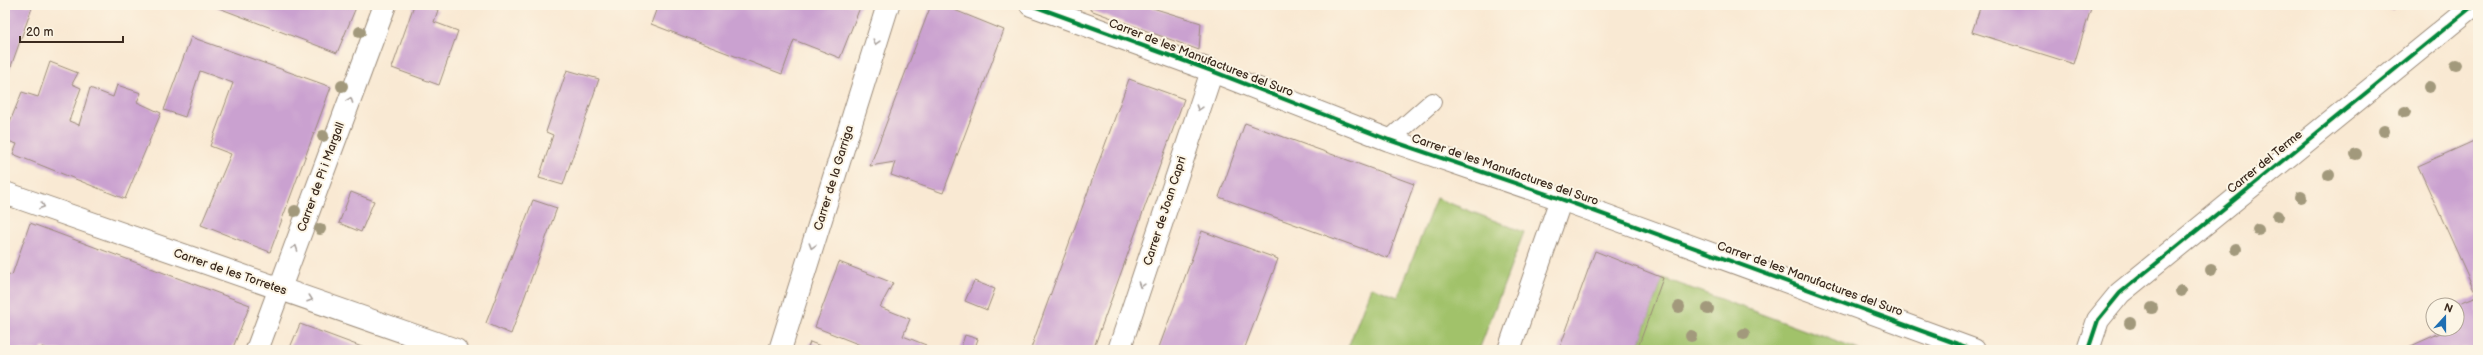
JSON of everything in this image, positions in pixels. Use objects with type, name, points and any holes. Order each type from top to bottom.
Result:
[{"type":"street","name":"Carrer de Pi i Margall","points":[[257,350],[384,5]]},
{"type":"street","name":"Carrer de la Garriga","points":[[780,350],[888,5]]},
{"type":"street","name":"Carrer de les Manufactures del Suro","points":[[1031,5],[1212,71],[1389,140],[1560,199],[1974,350]]},
{"type":"street","name":"Carrer del Terme","points":[[2088,350],[2098,320],[2120,294],[2474,5]]},
{"type":"street","name":"Carrer de Joan Capri","points":[[1119,350],[1212,71]]},
{"type":"street","name":"Carrer de les Torretes","points":[[5,193],[456,350]]},
{"type":"street","points":[[1509,350],[1560,199]]},
{"type":"lane","points":[[1389,140],[1432,102]]},
{"type":"green space","points":[[1436,198],[1524,232],[1479,350],[1347,350],[1371,287],[1398,297]]},
{"type":"green space","points":[[1663,278],[1859,350],[1637,350]]},
{"type":"building","points":[[5,5],[33,5],[5,83]]},
{"type":"building","points":[[211,5],[357,5],[337,53]]},
{"type":"building","points":[[414,5],[424,5],[438,10],[434,22],[458,31],[439,85],[392,68]]},
{"type":"building","points":[[658,5],[861,5],[840,58],[794,40],[782,74],[651,24]]},
{"type":"building","points":[[931,5],[942,5],[1004,30],[943,193],[891,175],[895,162],[870,166]]},
{"type":"building","points":[[1091,5],[1143,5],[1201,23],[1199,50],[1090,10]]},
{"type":"building","points":[[1981,5],[2092,5],[2074,64],[1972,32]]},
{"type":"building","points":[[2378,5],[2396,5],[2394,10]]},
{"type":"building","points":[[191,37],[331,87],[270,252],[201,225],[231,154],[210,146],[233,83],[200,71],[185,117],[164,110]]},
{"type":"building","points":[[50,62],[78,73],[72,84],[81,88],[69,121],[79,125],[90,88],[113,97],[117,85],[141,93],[137,102],[161,113],[125,199],[13,154],[17,144],[5,140],[5,134],[22,92],[38,97]]},
{"type":"building","points":[[567,70],[599,79],[563,185],[539,178],[553,135],[546,132]]},
{"type":"building","points":[[1129,79],[1184,99],[1093,350],[1036,350],[1031,348]]},
{"type":"building","points":[[1245,123],[1414,184],[1388,258],[1219,197]]},
{"type":"building","points":[[2476,140],[2478,350],[2402,350],[2431,337],[2465,337],[2465,301],[2477,296],[2418,166]]},
{"type":"building","points":[[351,192],[374,201],[361,232],[339,223]]},
{"type":"building","points":[[533,200],[557,208],[511,334],[486,323]]},
{"type":"building","points":[[30,223],[250,305],[232,350],[49,350],[42,347],[41,350],[5,350],[5,273],[12,275]]},
{"type":"building","points":[[1202,231],[1278,259],[1244,350],[1158,350]]},
{"type":"building","points":[[1595,251],[1663,278],[1637,350],[1559,350]]},
{"type":"building","points":[[839,262],[893,283],[880,307],[910,319],[903,336],[926,345],[924,350],[873,350],[815,327]]},
{"type":"building","points":[[974,281],[995,289],[987,310],[965,301]]},
{"type":"building","points":[[300,324],[370,350],[289,350]]},
{"type":"building","points":[[965,335],[978,339],[974,350],[960,350]]},
{"type":"building","points":[[810,342],[831,350],[807,350]]},
{"type":"cycle path","points":[[1031,5],[1212,71],[1389,140],[1561,199],[1974,350]]},
{"type":"cycle path","points":[[2088,350],[2098,320],[2120,293],[2474,5]]}]
